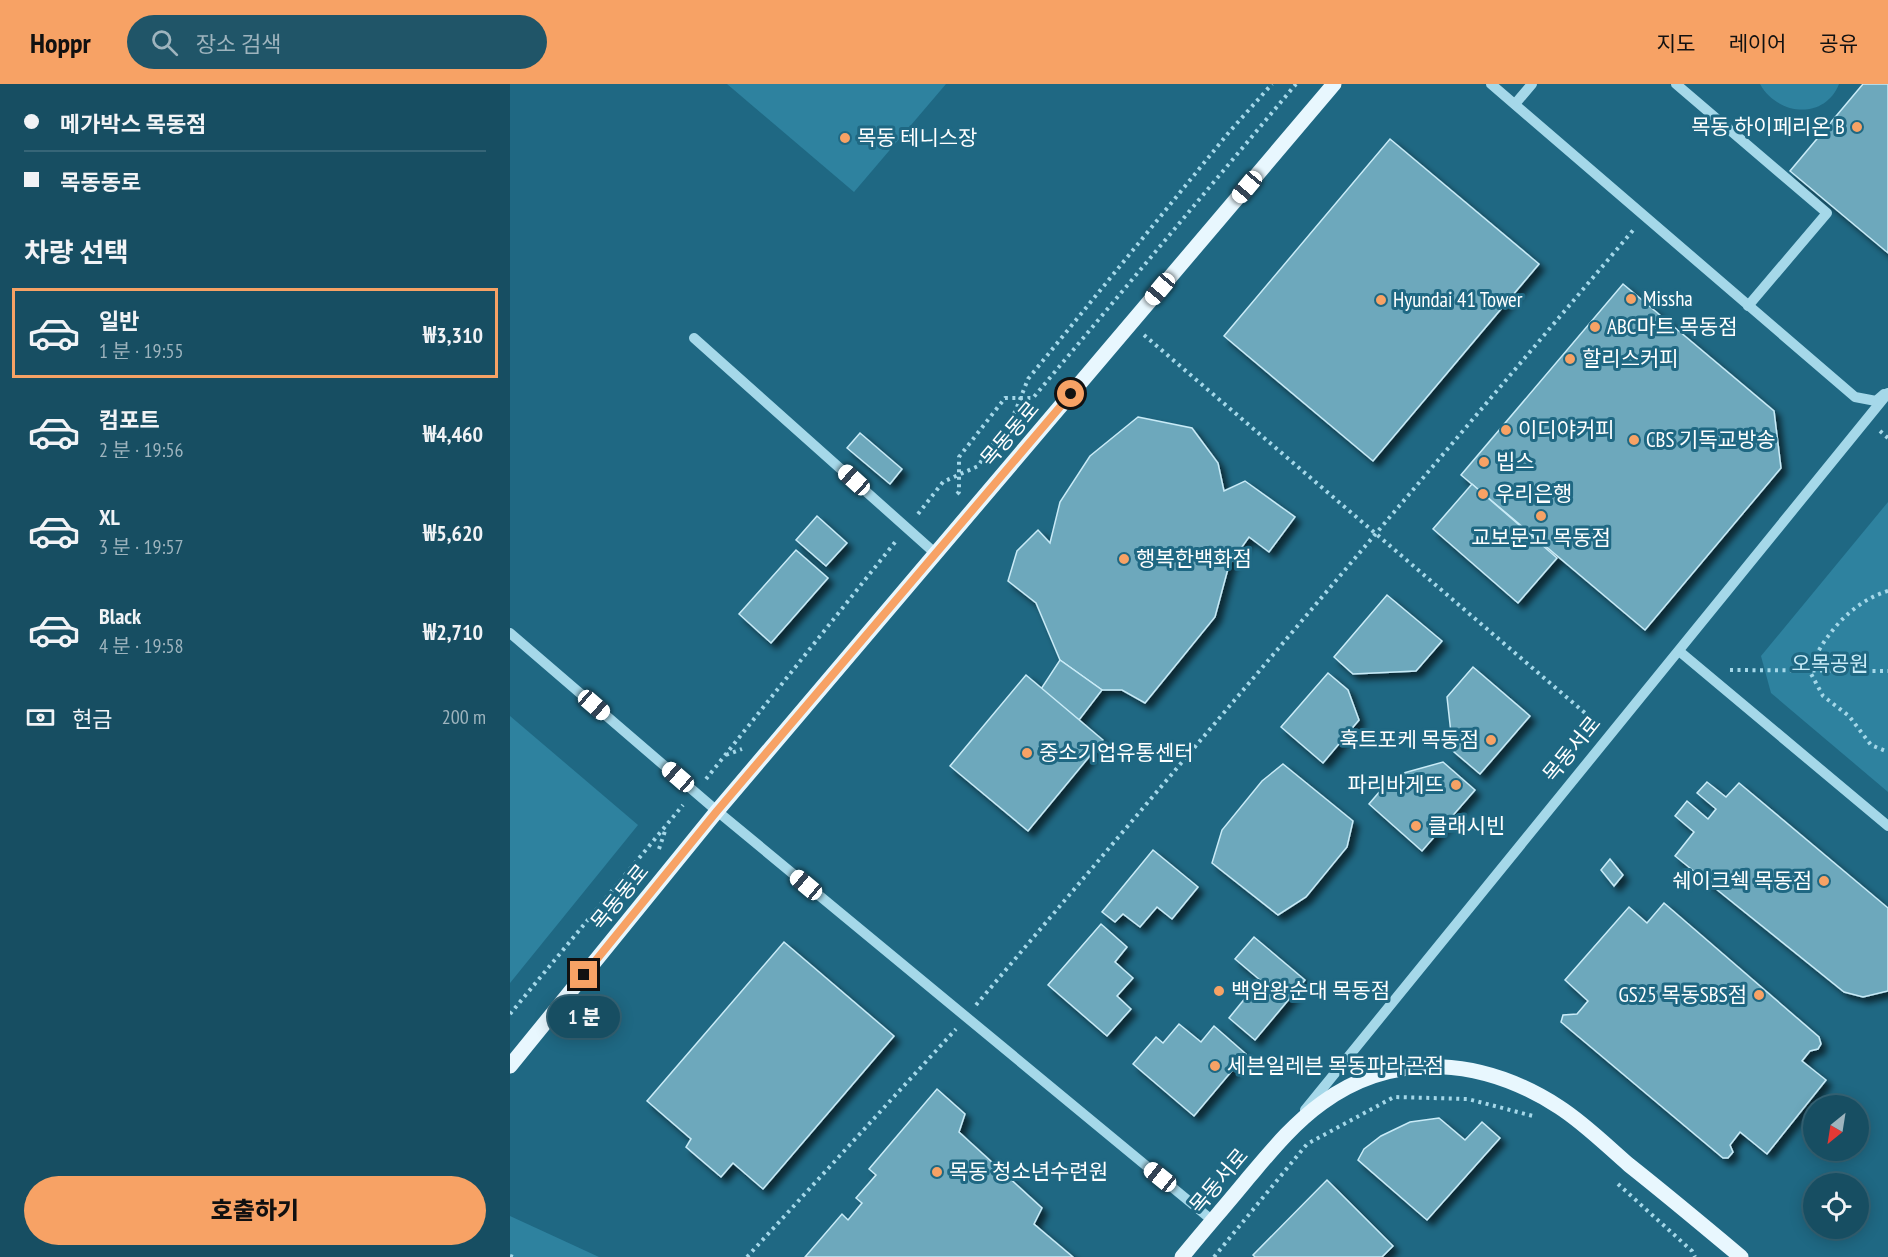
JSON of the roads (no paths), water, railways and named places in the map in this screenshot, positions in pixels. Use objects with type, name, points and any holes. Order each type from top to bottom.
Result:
[{"type":"main road","name":"목동동로","points":[[510,1066],[717,811],[1334,84]]},
{"type":"main road","name":"목동서로","points":[[1182,1257],[1288,1131],[1331,1097],[1360,1080],[1383,1072],[1406,1067],[1439,1065],[1469,1069],[1516,1083],[1560,1108],[1741,1257]]},
{"type":"street","points":[[1491,84],[1855,398],[1876,401],[1888,392]]},
{"type":"street","points":[[1515,104],[1532,84]]},
{"type":"street","points":[[1676,84],[1827,213],[1748,306]]},
{"type":"street","points":[[694,338],[936,554]]},
{"type":"street","name":"목동서로","points":[[1288,1131],[1888,392]]},
{"type":"street","points":[[510,633],[717,811],[1213,1221]]},
{"type":"street","points":[[1679,651],[1888,826]]},
{"type":"place","name":"목동 하이페리온 B","points":[[1857,127]]},
{"type":"place","name":"목동 테니스장","points":[[845,138]]},
{"type":"place","name":"Missha","points":[[1631,299]]},
{"type":"place","name":"Hyundai 41 Tower","points":[[1381,300]]},
{"type":"place","name":"ABC마트 목동점","points":[[1595,327]]},
{"type":"place","name":"할리스커피","points":[[1570,359]]},
{"type":"place","name":"이디야커피","points":[[1506,430]]},
{"type":"place","name":"CBS 기독교방송","points":[[1634,440]]},
{"type":"place","name":"빕스","points":[[1484,462]]},
{"type":"place","name":"우리은행","points":[[1483,494]]},
{"type":"place","name":"교보문고 목동점","points":[[1541,516]]},
{"type":"place","name":"행복한백화점","points":[[1124,559]]},
{"type":"place","name":"훅트포케 목동점","points":[[1491,740]]},
{"type":"place","name":"중소기업유통센터","points":[[1027,753]]},
{"type":"place","name":"파리바게뜨","points":[[1456,785]]},
{"type":"place","name":"클래시빈","points":[[1416,826]]},
{"type":"place","name":"쉐이크쉑 목동점","points":[[1824,881]]},
{"type":"place","name":"백암왕순대 목동점","points":[[1219,991]]},
{"type":"place","name":"GS25 목동SBS점","points":[[1759,995]]},
{"type":"place","name":"세븐일레븐 목동파라곤점","points":[[1215,1066]]},
{"type":"place","name":"목동 청소년수련원","points":[[937,1172]]},
{"type":"park label","name":"오목공원","points":[[1830,664]]}]
